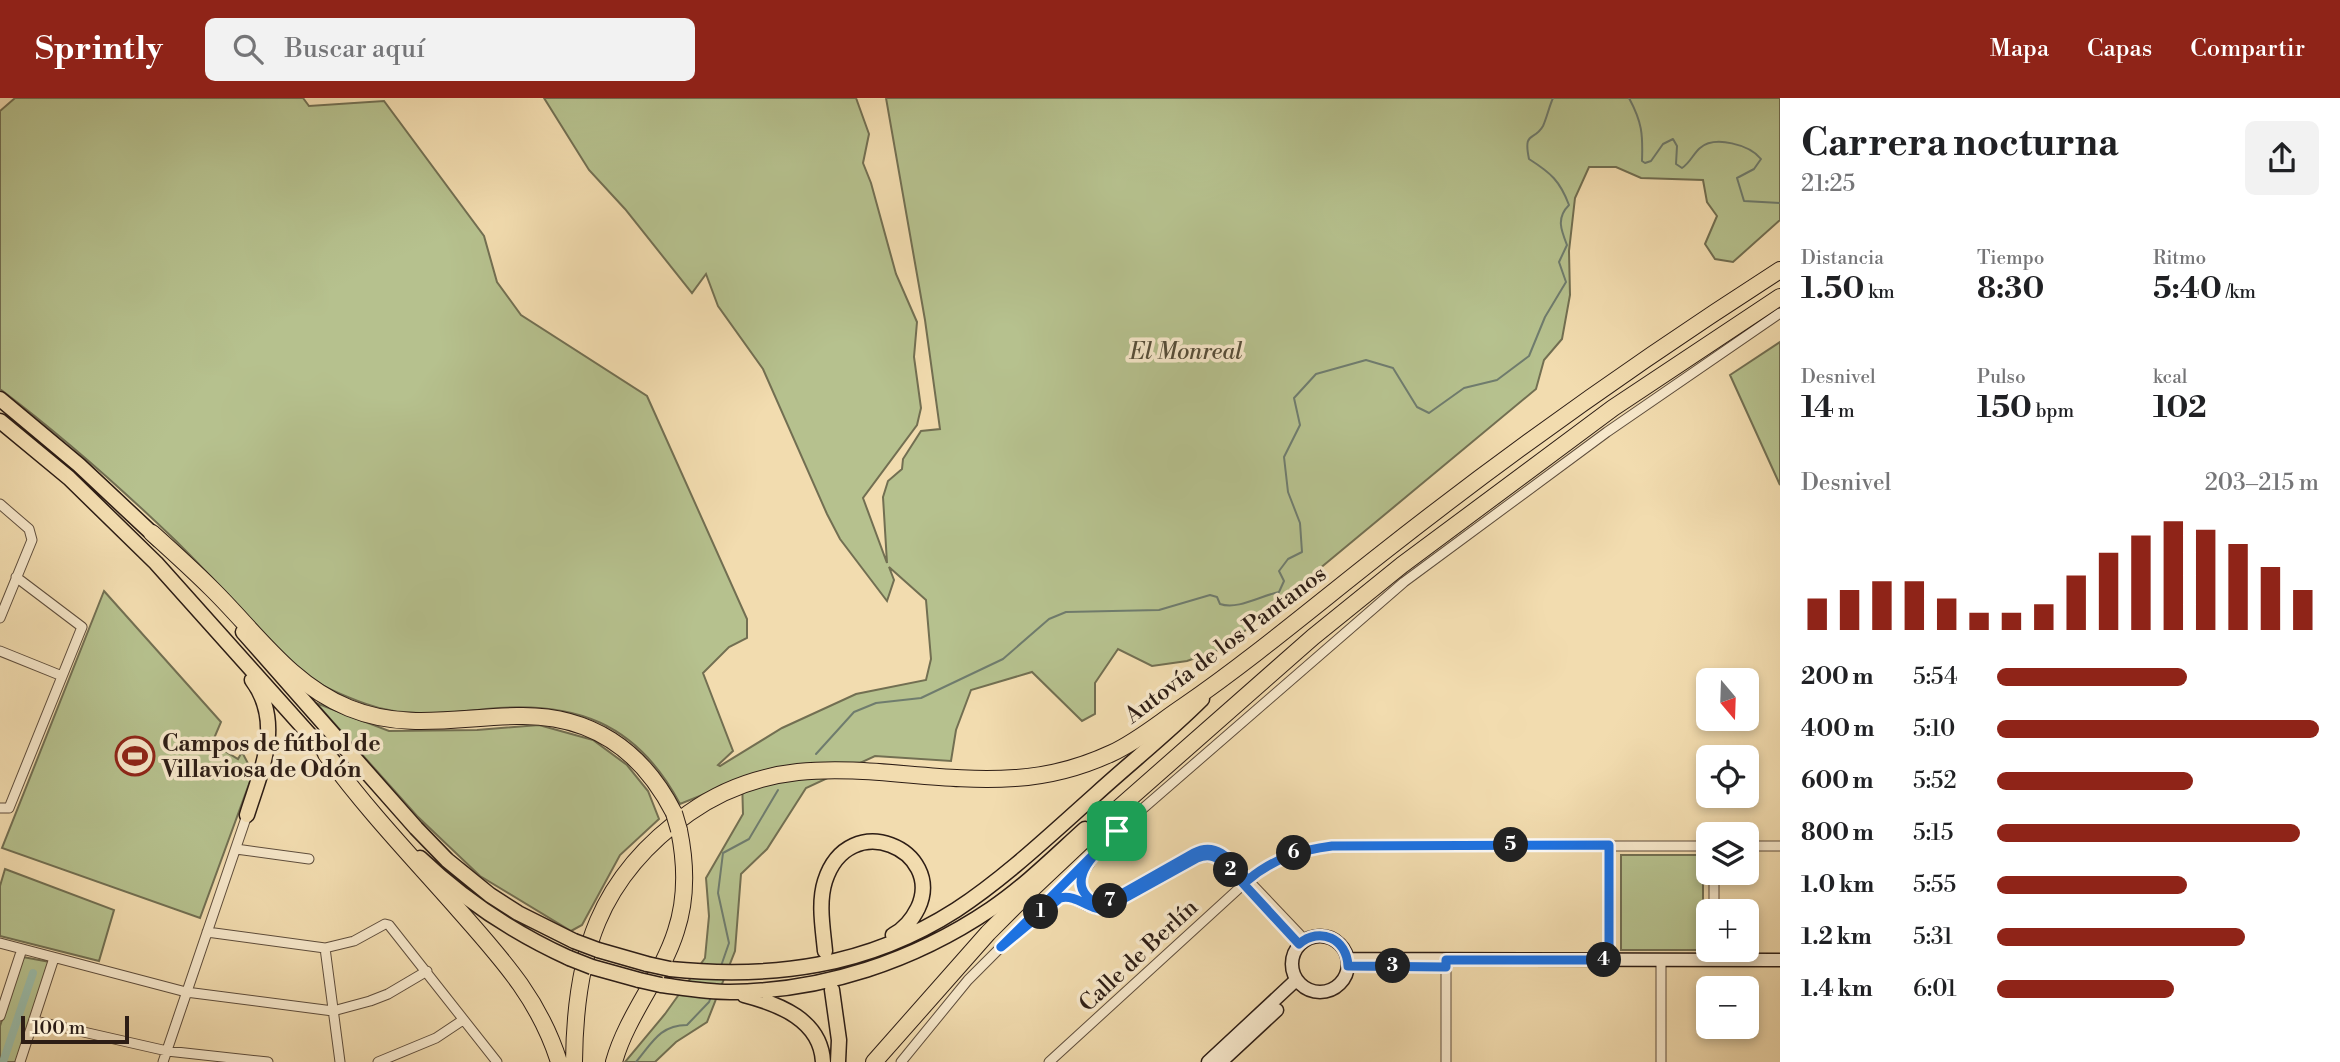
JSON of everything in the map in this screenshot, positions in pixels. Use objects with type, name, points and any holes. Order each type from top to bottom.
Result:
[{"type":"highway","name":"Autovía de los Pantanos","points":[[574,1062],[576,1000],[581,970],[589,939],[602,911],[635,862],[667,830],[693,810],[751,782],[803,771],[842,768],[993,779],[1040,775],[1076,767],[1111,753],[1133,742],[1220,681],[1422,521],[1516,451],[1623,374],[1780,270]]},
{"type":"highway","name":"Autovía de los Pantanos","points":[[874,1062],[924,1002],[1014,906],[1104,821],[1255,687],[1402,565],[1491,498],[1613,408],[1780,296]]},
{"type":"highway","points":[[152,533],[212,588],[300,681],[331,700],[371,716],[416,723],[517,716],[548,716],[567,720],[608,737],[628,752],[657,784],[674,813],[679,830],[685,869],[685,892],[678,925],[614,1062]]},
{"type":"highway","points":[[326,754],[358,797],[505,964],[544,1022],[558,1062]]},
{"type":"main road","points":[[0,399],[79,465],[152,533],[224,610],[415,828],[447,860],[490,895],[518,913],[574,941],[648,964],[710,973],[795,970],[852,957],[912,934],[955,911],[1001,878],[1186,715],[1220,681]]},
{"type":"main road","points":[[0,421],[69,478],[156,563],[421,859],[457,892],[511,929],[569,958],[592,967],[661,985],[729,992],[783,988],[838,979],[922,949],[992,908],[1205,724],[1255,687]]},
{"type":"main road","points":[[192,601],[259,690],[269,717],[267,750],[247,815]]},
{"type":"main road","points":[[825,951],[821,909],[824,883],[831,867],[842,852],[860,843],[878,840],[909,854],[917,867],[922,884],[921,901],[913,919],[901,931],[868,945],[852,957]]},
{"type":"main road","points":[[832,990],[839,1040],[838,1062]]},
{"type":"main road","points":[[729,992],[773,1003],[792,1012],[807,1024],[815,1035],[821,1047],[823,1062]]},
{"type":"street","points":[[901,1062],[968,980],[1117,831],[1404,583],[1607,432],[1780,313]]},
{"type":"street","points":[[0,504],[29,529],[32,540],[1,612]]},
{"type":"street","points":[[0,808],[9,808],[82,627],[16,577]]},
{"type":"street","points":[[0,651],[62,676]]},
{"type":"street","points":[[163,1062],[247,815]]},
{"type":"street","points":[[1117,831],[1083,872],[1083,891],[1091,900],[1103,903],[1111,900],[1194,853],[1206,849],[1222,853],[1302,942]]},
{"type":"street","points":[[1609,845],[1609,960]]},
{"type":"street","name":"Calle de Berlín","points":[[1049,1062],[1246,882],[1264,867],[1285,857],[1309,849],[1332,846],[1696,846]]},
{"type":"street","points":[[1759,846],[1780,846]]},
{"type":"street","points":[[236,849],[309,859]]},
{"type":"street","points":[[1001,947],[1060,898],[1074,898],[1094,909],[1105,909],[1202,856],[1218,858],[1246,882]]},
{"type":"street","points":[[207,932],[325,948],[354,941],[385,924],[389,925],[497,1062]]},
{"type":"street","points":[[1318,935],[1328,936],[1343,947],[1348,963],[1346,974],[1334,988],[1316,992],[1299,983],[1291,967],[1292,958],[1302,942],[1318,935]]},
{"type":"street","points":[[0,943],[186,992],[333,1011],[388,994],[427,971]]},
{"type":"street","points":[[325,948],[341,1062]]},
{"type":"street","points":[[0,1014],[22,949]]},
{"type":"street","points":[[20,1062],[54,958]]},
{"type":"street","points":[[1348,963],[1661,963],[1696,958]]},
{"type":"street","points":[[1759,958],[1780,960]]},
{"type":"street","points":[[1446,963],[1609,960],[1780,967]]},
{"type":"street","points":[[1446,963],[1446,1062]]},
{"type":"street","points":[[1661,963],[1661,1062]]},
{"type":"street","points":[[1208,1062],[1299,983]]},
{"type":"street","points":[[1221,1062],[1299,983]]},
{"type":"street","points":[[378,1062],[436,1038],[463,1020]]},
{"type":"street","points":[[35,1021],[167,1051],[268,1062]]},
{"type":"green space","name":"El Monreal","points":[[15,98],[303,98],[309,106],[384,101],[484,236],[497,282],[521,315],[647,396],[747,619],[747,638],[729,647],[703,673],[733,751],[718,765],[720,766],[782,728],[856,694],[926,680],[931,659],[926,600],[889,567],[894,580],[887,601],[840,539],[763,369],[718,306],[706,274],[692,293],[625,209],[589,170],[544,98],[856,98],[869,134],[863,163],[896,274],[917,322],[914,357],[921,408],[917,425],[863,498],[887,563],[883,497],[888,481],[902,469],[903,459],[921,431],[940,429],[925,320],[886,98],[1780,98],[1780,220],[1733,262],[1715,259],[1705,244],[1717,216],[1707,202],[1703,180],[1641,178],[1616,167],[1589,167],[1575,198],[1569,251],[1570,295],[1562,339],[1544,360],[1536,389],[1224,648],[1187,661],[1152,666],[1118,649],[1095,683],[1095,714],[1082,721],[1032,672],[971,690],[956,730],[951,761],[875,756],[806,788],[767,849],[741,874],[735,951],[707,1022],[676,1042],[655,1062],[625,1062],[665,1014],[705,958],[709,916],[706,878],[743,814],[742,779],[680,804],[663,776],[644,754],[623,736],[600,723],[575,714],[518,707],[426,713],[395,711],[366,704],[337,692],[293,664],[155,521],[68,444],[0,389],[0,111]]},
{"type":"green space","points":[[1780,342],[1780,485],[1730,375]]},
{"type":"green space","name":"Campos de fútbol de Villaviosa de Odón","points":[[104,591],[221,722],[212,743],[238,759],[242,752],[253,773],[200,918],[2,848]]},
{"type":"green space","points":[[316,703],[389,731],[477,730],[539,725],[593,740],[627,765],[648,791],[659,819],[620,855],[582,925],[571,931],[480,876],[417,816]]},
{"type":"green space","points":[[1621,855],[1696,855],[1696,885],[1703,885],[1703,899],[1696,899],[1696,950],[1621,950]]},
{"type":"green space","points":[[5,869],[114,910],[99,961],[0,936],[0,886]]},
{"type":"green space","points":[[23,957],[50,962],[16,1062],[0,1062],[0,1026]]},
{"type":"waterway","points":[[816,754],[854,712],[876,703],[921,698],[1003,659],[1049,619],[1066,612],[1159,610],[1210,595],[1217,597],[1220,604],[1234,605],[1279,592],[1284,581],[1279,571],[1288,559],[1302,552],[1300,523],[1288,492],[1284,457],[1300,425],[1294,398],[1316,374],[1366,360],[1393,368],[1417,407],[1429,413],[1464,388],[1497,380],[1529,356],[1545,317],[1566,282],[1559,262],[1567,245],[1561,219],[1569,205],[1554,178],[1529,159],[1527,144],[1543,126],[1553,98]]},
{"type":"waterway","points":[[1629,98],[1641,128],[1642,161],[1651,161],[1663,144],[1673,139],[1677,146],[1676,164],[1682,168],[1706,144],[1732,143],[1761,159],[1754,169],[1737,178],[1744,201],[1780,203]]},
{"type":"waterway","points":[[721,966],[729,943],[718,893],[723,853],[749,839],[778,790]]},
{"type":"waterway","points":[[3,1062],[33,973]]},
{"type":"waterway","points":[[636,1062],[663,1032],[687,1025],[711,997]]},
{"type":"place","name":"Campos de fútbol de Villaviosa de Odón","points":[[135,756]]},
{"type":"route","points":[[1117,831],[1090,861],[1081,878],[1081,885],[1087,897],[1097,902],[1111,900],[1194,853],[1206,849],[1222,853],[1248,880],[1264,867],[1285,857],[1309,849],[1332,846],[1609,845],[1609,960],[1446,960],[1446,967],[1348,966],[1343,947],[1328,936],[1309,937],[1299,944],[1227,866],[1218,858],[1208,855],[1197,858],[1105,909],[1088,907],[1074,898],[1060,898],[1001,947],[1076,869],[1117,831]]}]
